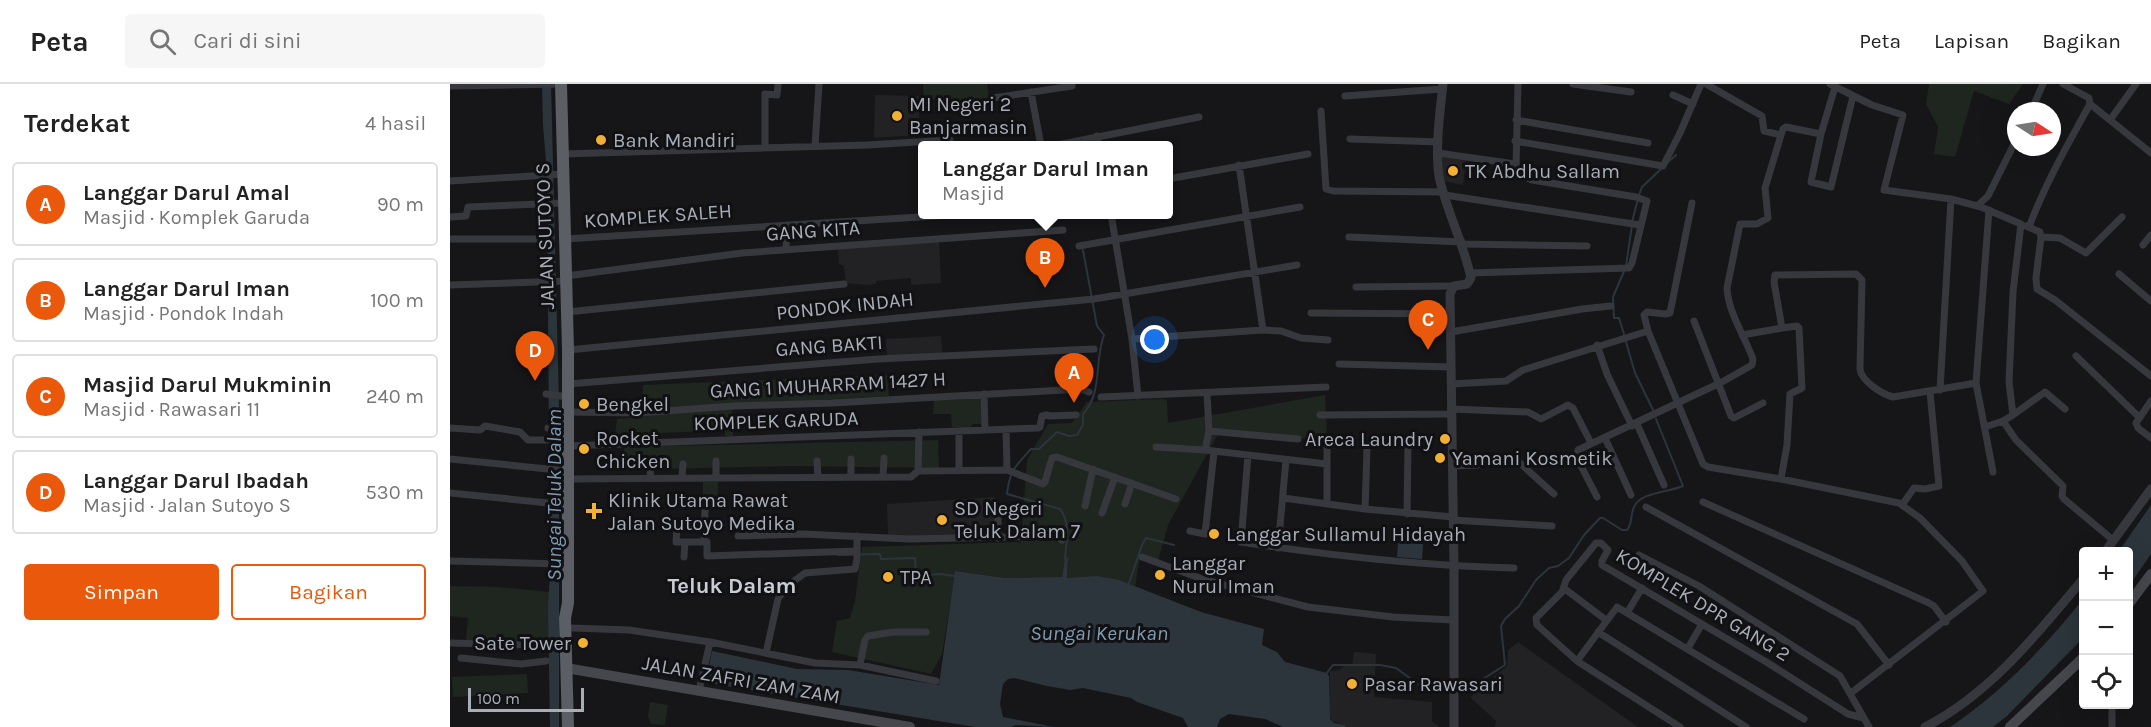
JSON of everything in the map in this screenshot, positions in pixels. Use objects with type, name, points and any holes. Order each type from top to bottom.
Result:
[{"type":"highway","name":"JALAN SUTOYO S","points":[[557,84],[563,154],[560,174],[565,239],[563,279],[568,350],[568,384],[564,396],[568,412],[565,437],[565,566],[572,628],[568,727]]},
{"type":"highway","name":"JALAN SUTOYO S","points":[[568,603],[563,646],[569,668],[575,727]]},
{"type":"main road","points":[[2132,601],[2151,574]]},
{"type":"main road","points":[[2010,727],[2079,662]]},
{"type":"main road","name":"JALAN ZAFRI ZAM ZAM","points":[[569,668],[909,727]]},
{"type":"street","points":[[450,86],[557,84]]},
{"type":"street","points":[[765,147],[765,94],[777,94],[778,84]]},
{"type":"street","points":[[815,146],[819,84]]},
{"type":"street","points":[[1470,273],[1629,268],[1632,263],[1647,201],[1636,196],[1532,180],[1521,175],[1515,164],[1518,84]]},
{"type":"street","points":[[1573,84],[1631,92]]},
{"type":"street","points":[[1515,141],[1663,166],[1701,84]]},
{"type":"street","points":[[1706,84],[1762,116],[1764,130],[1781,135]]},
{"type":"street","points":[[2035,102],[2043,84]]},
{"type":"street","points":[[2063,84],[2088,98],[2090,104],[2151,152]]},
{"type":"street","points":[[2110,120],[2136,84]]},
{"type":"street","points":[[1853,96],[1831,187],[1811,182],[1831,85],[1872,105],[1904,116],[1884,190],[1951,199],[1989,210],[2040,232],[2037,289],[2062,305],[2151,376]]},
{"type":"street","points":[[993,98],[1071,86]]},
{"type":"street","points":[[1345,96],[1442,87],[1439,170],[1444,193],[1462,243],[1471,281],[1454,286],[1356,287]]},
{"type":"street","points":[[1031,92],[1040,141]]},
{"type":"street","points":[[1673,95],[1693,104]]},
{"type":"street","points":[[2013,415],[2009,382],[2013,292],[2025,226],[2090,104]]},
{"type":"street","points":[[1321,111],[1326,189],[1444,193],[1640,225]]},
{"type":"street","points":[[1074,141],[1200,117]]},
{"type":"street","points":[[1516,120],[1648,143]]},
{"type":"street","points":[[1597,497],[1577,455],[1578,450],[1635,425],[1752,365],[1753,359],[1727,291],[1738,228],[1742,224],[1757,224],[1768,218],[1765,188],[1783,129],[1786,127],[1821,134]]},
{"type":"street","points":[[1096,136],[1097,141]]},
{"type":"street","points":[[1350,139],[1439,142]]},
{"type":"street","points":[[563,154],[918,143]]},
{"type":"street","points":[[1438,153],[1515,164]]},
{"type":"street","points":[[1173,178],[1308,154]]},
{"type":"street","points":[[1977,206],[1988,196],[2008,156]]},
{"type":"street","points":[[1239,165],[1263,330]]},
{"type":"street","points":[[450,181],[560,174]]},
{"type":"street","points":[[1940,390],[1951,199]]},
{"type":"street","points":[[450,216],[466,216],[468,207],[561,203]]},
{"type":"street","points":[[1692,203],[1671,310],[1668,315],[1644,313],[1648,331],[1703,464],[1708,467],[1781,479],[1902,505],[1920,518],[1962,561],[1983,591],[1946,622],[1851,693]]},
{"type":"street","points":[[1079,246],[1300,207]]},
{"type":"street","points":[[1989,210],[1976,383],[1993,472]]},
{"type":"street","name":"KOMPLEK SALEH","points":[[565,239],[918,217]]},
{"type":"street","points":[[2041,237],[2060,238],[2086,253],[2122,217]]},
{"type":"street","points":[[1112,219],[1132,339],[1138,396]]},
{"type":"street","points":[[786,249],[787,225]]},
{"type":"street","name":"GANG KITA","points":[[450,285],[563,279],[742,253],[786,249],[1063,230]]},
{"type":"street","points":[[2143,245],[2151,235]]},
{"type":"street","points":[[1349,237],[1587,246]]},
{"type":"street","points":[[450,239],[543,239]]},
{"type":"street","name":"PONDOK INDAH","points":[[568,350],[1093,299],[1297,265]]},
{"type":"street","points":[[1782,328],[1774,282],[1775,275],[1856,274],[1862,280],[1861,375],[1890,396],[1930,392],[1976,383]]},
{"type":"street","points":[[2119,274],[2151,301]]},
{"type":"street","points":[[567,312],[844,284]]},
{"type":"street","points":[[1454,286],[1450,292],[1454,727]]},
{"type":"street","points":[[1451,332],[1611,306]]},
{"type":"street","points":[[1311,313],[1451,314]]},
{"type":"street","points":[[1694,321],[1732,417],[1762,403]]},
{"type":"street","points":[[1742,335],[1797,326],[1799,328],[1802,388],[1790,394],[1787,445],[1781,479]]},
{"type":"street","points":[[1132,339],[1263,330],[1281,331],[1301,338],[1328,340]]},
{"type":"street","points":[[1451,384],[1506,381],[1523,370],[1648,331]]},
{"type":"street","points":[[1598,345],[1607,374],[1635,425],[1664,486]]},
{"type":"street","name":"GANG BAKTI","points":[[568,384],[878,359],[1094,349]]},
{"type":"street","points":[[2076,356],[2139,417]]},
{"type":"street","points":[[1339,364],[1451,367]]},
{"type":"street","points":[[1101,397],[1326,387]]},
{"type":"street","name":"GANG 1 MUHARRAM 1427 H","points":[[568,412],[637,412],[1081,389],[1089,392]]},
{"type":"street","points":[[1902,505],[1914,489],[1939,486],[1930,392]]},
{"type":"street","points":[[1985,427],[2003,421],[2045,392],[2065,409]]},
{"type":"street","points":[[1205,450],[1209,431],[1208,393]]},
{"type":"street","points":[[546,394],[564,396]]},
{"type":"street","points":[[984,394],[984,430]]},
{"type":"street","points":[[2151,401],[2139,417],[2136,426],[2151,438]]},
{"type":"street","points":[[1320,415],[1528,412],[1541,419],[1568,405],[1573,408],[1591,443]]},
{"type":"street","name":"KOMPLEK GARUDA","points":[[565,437],[1038,428],[1041,427],[1042,416],[1076,415]]},
{"type":"street","points":[[2003,421],[2016,440],[2063,486],[2064,499],[2114,540]]},
{"type":"street","points":[[450,428],[480,430],[485,426],[520,432],[528,440],[565,437]]},
{"type":"street","points":[[548,428],[565,437]]},
{"type":"street","points":[[1006,429],[1010,472]]},
{"type":"street","points":[[959,431],[959,471]]},
{"type":"street","points":[[1209,431],[1298,439]]},
{"type":"street","points":[[916,474],[919,432]]},
{"type":"street","points":[[1605,438],[1631,495]]},
{"type":"street","points":[[1327,445],[1327,504]]},
{"type":"street","points":[[1407,514],[1408,446]]},
{"type":"street","points":[[1156,447],[1205,450],[1327,464]]},
{"type":"street","points":[[1365,509],[1366,449]]},
{"type":"street","points":[[1190,531],[1205,534],[1214,452]]},
{"type":"street","points":[[1248,455],[1241,542],[1385,562],[1514,568]]},
{"type":"street","points":[[450,459],[565,473],[650,478],[883,477],[959,471],[1010,472],[1043,484],[1054,457],[1176,499]]},
{"type":"street","points":[[883,477],[884,458]]},
{"type":"street","points":[[851,459],[851,477]]},
{"type":"street","points":[[1278,548],[1286,460]]},
{"type":"street","points":[[1452,466],[1477,465],[1493,460],[1520,463],[1554,494]]},
{"type":"street","points":[[650,478],[651,461]]},
{"type":"street","points":[[716,461],[716,477]]},
{"type":"street","points":[[817,461],[818,477]]},
{"type":"street","points":[[682,478],[683,464]]},
{"type":"street","points":[[1085,506],[1093,470]]},
{"type":"street","points":[[1102,513],[1115,477]]},
{"type":"street","points":[[1125,504],[1132,483]]},
{"type":"street","points":[[2108,547],[2151,489]]},
{"type":"street","points":[[450,493],[565,505]]},
{"type":"street","points":[[1283,498],[1407,514],[1552,526]]},
{"type":"street","points":[[1703,502],[1929,603],[1946,622]]},
{"type":"street","points":[[1646,507],[1857,624],[1889,664]]},
{"type":"street","points":[[704,542],[705,510]]},
{"type":"street","points":[[998,516],[998,538]]},
{"type":"street","points":[[676,526],[676,542],[704,542],[708,544],[707,556],[857,554]]},
{"type":"street","points":[[738,536],[857,536],[909,539],[1057,536],[1062,540]]},
{"type":"street","points":[[766,653],[781,592],[806,573],[853,570],[857,554],[857,536]]},
{"type":"street","points":[[684,557],[685,542]]},
{"type":"street","name":"KOMPLEK DPR GANG 2","points":[[1563,589],[1566,580],[1599,542],[1608,550],[1602,565],[1768,663],[1848,714],[1863,718]]},
{"type":"street","points":[[1639,555],[1699,586],[1840,676],[1869,727]]},
{"type":"street","points":[[1142,557],[1205,580],[1270,598],[1328,610],[1453,620]]},
{"type":"street","points":[[450,561],[546,563],[565,566]]},
{"type":"street","points":[[1925,727],[1964,702],[1990,680],[2035,635],[2079,584]]},
{"type":"street","points":[[1627,613],[1642,588]]},
{"type":"street","points":[[1606,620],[1568,590],[1563,589],[1536,618],[1537,625],[1577,661],[1680,727]]},
{"type":"street","points":[[1577,661],[1614,608],[1620,608],[1804,718]]},
{"type":"street","points":[[1688,648],[1702,624]]},
{"type":"street","points":[[572,628],[629,630],[710,642],[815,663],[860,665],[936,681]]},
{"type":"street","points":[[860,665],[865,640],[868,636],[893,632],[926,632]]},
{"type":"street","points":[[1598,632],[1746,727]]},
{"type":"street","points":[[699,691],[710,642]]},
{"type":"street","points":[[450,643],[563,646]]},
{"type":"street","points":[[461,658],[521,664],[546,662]]},
{"type":"street","points":[[2112,709],[2112,727]]},
{"type":"shaded area","points":[[923,84],[987,84],[989,100],[924,99]]},
{"type":"shaded area","points":[[1929,84],[2023,84],[2010,102],[2007,103],[1974,91],[1955,157],[1934,154],[1938,127],[1926,104]]},
{"type":"shaded area","name":"MI Negeri 2 Banjarmasin","points":[[875,95],[920,96],[918,135],[874,138]]},
{"type":"shaded area","name":"TK Abdhu Sallam","points":[[1441,157],[1466,161],[1463,185],[1443,181]]},
{"type":"shaded area","points":[[939,241],[941,283],[911,285],[911,278],[876,281],[876,284],[866,285],[846,283],[844,266],[839,264],[838,249]]},
{"type":"shaded area","points":[[941,336],[942,353],[887,356],[886,339]]},
{"type":"shaded area","points":[[887,375],[889,396],[732,405],[733,436],[725,436],[725,425],[708,426],[705,431],[615,435],[617,419],[642,417],[643,385]]},
{"type":"shaded area","points":[[1325,395],[1327,440],[1219,432],[1168,525],[1158,561],[1140,556],[1135,587],[1110,579],[1067,578],[1068,558],[1065,557],[1062,577],[1006,578],[956,571],[942,654],[931,674],[832,652],[837,621],[850,618],[855,601],[862,547],[1021,542],[1027,460],[1048,424],[1072,423],[1087,402],[1164,399],[1167,401],[1168,423]]},
{"type":"shaded area","points":[[981,398],[984,424],[973,424],[969,428],[952,427],[951,414],[933,414],[934,400]]},
{"type":"shaded area","points":[[938,440],[939,468],[789,466],[621,470],[619,456],[624,455],[624,447]]},
{"type":"shaded area","points":[[703,482],[718,482],[718,509],[703,509]]},
{"type":"shaded area","name":"SD Negeri Teluk Dalam 7","points":[[995,497],[996,535],[888,537],[887,504]]},
{"type":"shaded area","points":[[450,586],[550,592],[550,644],[466,640],[468,618],[450,616]]},
{"type":"shaded area","points":[[1518,642],[1638,727],[1495,727],[1496,721],[1470,697],[1507,666],[1508,650]]},
{"type":"shaded area","name":"Pasar Rawasari","points":[[1354,652],[1376,654],[1374,697],[1432,702],[1432,721],[1440,727],[1345,727],[1332,721],[1329,714],[1330,671],[1352,664]]},
{"type":"shaded area","points":[[527,674],[528,693],[453,697],[452,677]]},
{"type":"shaded area","points":[[650,702],[668,705],[665,725],[651,724],[648,716]]},
{"type":"water","name":"Sungai Teluk Dalam","points":[[542,84],[551,84],[559,405],[559,727],[550,727],[547,173]]},
{"type":"water","points":[[2151,505],[2151,554],[2133,580],[2133,547],[2122,547]]},
{"type":"water","points":[[1398,543],[1423,544],[1422,559],[1397,557]]},
{"type":"water","name":"Sungai Kerukan","points":[[1065,557],[1068,558],[1067,578],[1097,576],[1119,580],[1201,612],[1264,629],[1262,645],[1277,652],[1285,662],[1327,673],[1329,676],[1330,719],[1345,727],[1283,727],[1265,719],[1229,714],[1220,719],[1217,727],[1188,727],[1183,718],[1131,698],[1083,688],[1070,690],[1014,678],[1008,679],[1003,684],[1000,704],[1003,717],[1054,727],[1016,725],[975,727],[708,683],[706,680],[712,651],[797,669],[848,670],[939,685],[955,571],[1006,578],[1062,577]]},
{"type":"water","points":[[2079,604],[2079,642],[2007,716],[1993,727],[1950,727],[2004,684]]},
{"type":"waterway","points":[[1667,163],[1676,155]]},
{"type":"waterway","points":[[1639,195],[1642,187],[1663,167]]},
{"type":"waterway","points":[[1632,222],[1638,199]]},
{"type":"waterway","points":[[1626,266],[1632,225]]},
{"type":"waterway","points":[[1065,559],[1067,527],[1060,509],[1007,494],[1014,469],[1031,449],[1039,449],[1057,432],[1069,436],[1077,435],[1083,425],[1083,414],[1089,406],[1096,387],[1104,335],[1097,326],[1083,250]]},
{"type":"waterway","points":[[1624,334],[1619,318],[1614,318],[1613,297],[1625,269]]},
{"type":"waterway","points":[[1626,342],[1635,373],[1654,412]]},
{"type":"waterway","points":[[1456,689],[1469,688],[1505,665],[1501,626],[1505,619],[1519,606],[1536,580],[1549,568],[1558,566],[1569,558],[1584,535],[1600,518],[1622,530],[1627,530],[1633,510],[1642,498],[1683,486],[1656,419]]},
{"type":"waterway","points":[[1128,586],[1146,538],[1174,545]]},
{"type":"waterway","points":[[838,555],[880,554],[881,559],[915,558],[916,576],[940,574],[955,576]]},
{"type":"waterway","points":[[1326,674],[1333,665],[1380,665],[1396,668],[1422,687],[1450,690]]},
{"type":"place","name":"MI Negeri 2 Banjarmasin","points":[[897,116]]},
{"type":"place","name":"Bank Mandiri","points":[[601,140]]},
{"type":"place","name":"TK Abdhu Sallam","points":[[1453,171]]},
{"type":"place","name":"Langgar Darul Iman","points":[[1045,288]]},
{"type":"place","name":"Masjid Darul Mukminin","points":[[1428,350]]},
{"type":"place","name":"Langgar Darul Ibadah","points":[[535,381]]},
{"type":"place","name":"Langgar Darul Amal","points":[[1074,403]]},
{"type":"place","name":"Bengkel","points":[[584,404]]},
{"type":"place","name":"Areca Laundry","points":[[1445,439]]},
{"type":"place","name":"Rocket Chicken","points":[[584,449]]},
{"type":"place","name":"Yamani Kosmetik","points":[[1440,458]]},
{"type":"place","name":"Klinik Utama Rawat Jalan Sutoyo Medika","points":[[594,511]]},
{"type":"place","name":"SD Negeri Teluk Dalam 7","points":[[942,520]]},
{"type":"place","name":"Langgar Sullamul Hidayah","points":[[1214,534]]},
{"type":"place","name":"Langgar Nurul Iman","points":[[1160,575]]},
{"type":"place","name":"TPA","points":[[888,577]]},
{"type":"place","name":"Sate Tower","points":[[583,643]]},
{"type":"place","name":"Pasar Rawasari","points":[[1352,684]]},
{"type":"district","name":"Teluk Dalam","points":[[732,586]]}]
